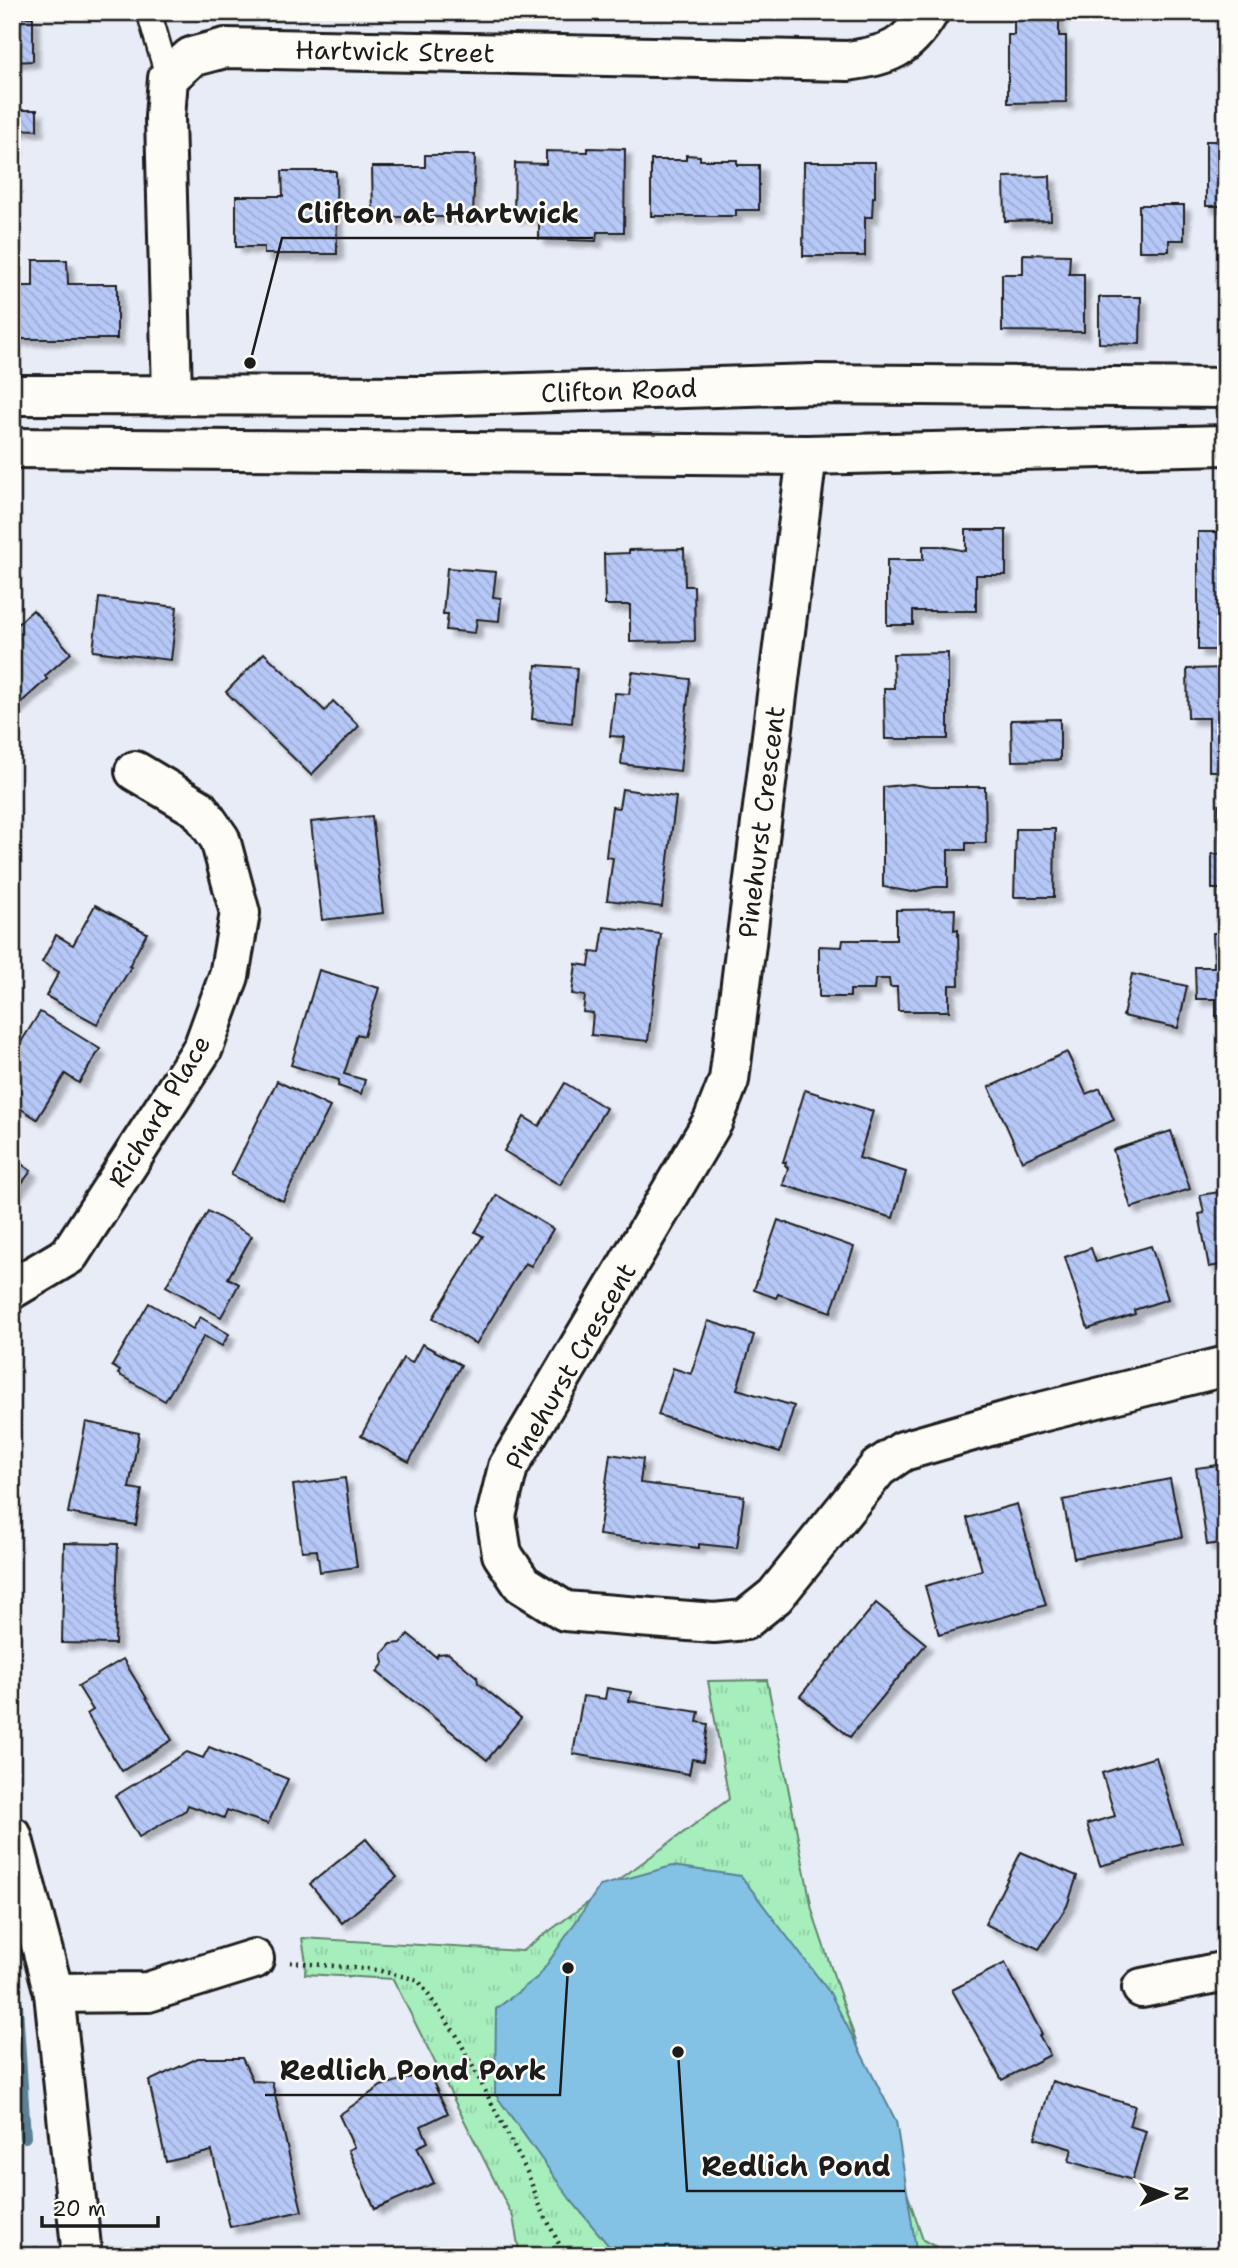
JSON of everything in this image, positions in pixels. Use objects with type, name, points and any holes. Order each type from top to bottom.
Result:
[{"type":"street","name":"Hartwick Street","points":[[168,78],[191,57],[225,48],[848,61],[871,58],[897,48],[916,34],[929,12]]},
{"type":"street","points":[[168,78],[165,117],[172,395]]},
{"type":"street","name":"Clifton Road","points":[[12,395],[428,396],[814,384],[1226,388]]},
{"type":"street","points":[[12,448],[807,455],[1226,445]]},
{"type":"street","name":"Pinehurst Crescent","points":[[807,455],[729,1080],[713,1121],[508,1467],[496,1516],[502,1554],[522,1584],[565,1611],[714,1623],[745,1620],[775,1597],[878,1468],[903,1451],[1021,1417],[1226,1366]]},
{"type":"street","name":"Richard Place","points":[[12,1289],[69,1255],[204,1048],[229,976],[240,913],[220,839],[199,809],[135,771]]},
{"type":"street","points":[[12,1836],[54,1993],[82,2256]]},
{"type":"street","points":[[54,1993],[148,1992],[254,1959]]},
{"type":"street","points":[[1142,1988],[1226,1971]]},
{"type":"lane","points":[[149,12],[168,78]]},
{"type":"path","points":[[254,1959],[377,1970],[418,1980],[457,2036],[527,2172],[540,2206],[565,2256]]},
{"type":"green space","points":[[767,1680],[817,1926],[923,2240],[953,2256],[520,2256],[513,2217],[393,1979],[305,1974],[302,1938],[522,1951],[729,1799],[708,1681]]},
{"type":"water","points":[[672,1866],[741,1876],[830,1993],[896,2121],[917,2256],[617,2256],[570,2199],[495,2094],[496,2009],[539,1976],[600,1886]]},
{"type":"building","points":[[1014,12],[1059,12],[1059,36],[1066,36],[1066,102],[1008,103],[1008,35],[1014,35]]},
{"type":"building","points":[[33,17],[33,61],[12,62],[12,18]]},
{"type":"building","points":[[12,110],[37,110],[37,130],[15,129],[15,151],[12,151]]},
{"type":"building","points":[[1206,141],[1226,141],[1226,206],[1206,206]]},
{"type":"building","points":[[588,148],[625,149],[624,232],[597,232],[596,241],[539,239],[539,217],[514,217],[515,163],[546,164],[546,151],[588,152]]},
{"type":"building","points":[[425,155],[475,155],[473,217],[373,217],[372,167],[425,167]]},
{"type":"building","points":[[686,155],[700,156],[700,160],[737,160],[737,165],[759,165],[759,210],[736,210],[736,216],[651,216],[651,160],[686,160]]},
{"type":"building","points":[[804,162],[875,162],[872,217],[865,217],[865,256],[803,256]]},
{"type":"building","points":[[282,171],[336,171],[337,254],[264,254],[264,247],[236,247],[236,196],[283,196]]},
{"type":"building","points":[[1050,176],[1051,220],[1005,221],[1004,177]]},
{"type":"building","points":[[1139,205],[1184,205],[1184,240],[1169,240],[1169,251],[1139,251]]},
{"type":"building","points":[[1023,254],[1070,255],[1069,274],[1084,274],[1084,332],[1002,331],[1002,274],[1023,274]]},
{"type":"building","points":[[33,260],[67,260],[68,284],[117,284],[117,339],[12,339],[12,286],[33,286]]},
{"type":"building","points":[[1099,297],[1141,297],[1140,344],[1099,343]]},
{"type":"building","points":[[966,530],[1006,530],[1006,575],[976,575],[976,611],[913,611],[913,625],[887,625],[887,560],[923,560],[923,546],[966,551]]},
{"type":"building","points":[[1198,532],[1226,532],[1226,636],[1222,637],[1221,650],[1198,650]]},
{"type":"building","points":[[684,549],[685,586],[694,586],[695,641],[630,642],[630,605],[605,605],[604,554],[629,553],[629,550]]},
{"type":"building","points":[[447,568],[496,572],[493,597],[501,598],[499,621],[477,619],[475,633],[446,630],[448,614],[443,614]]},
{"type":"building","points":[[99,598],[177,607],[171,660],[93,651]]},
{"type":"building","points":[[33,610],[71,653],[14,709],[12,629]]},
{"type":"building","points":[[264,653],[325,711],[333,701],[359,726],[311,775],[226,692]]},
{"type":"building","points":[[948,653],[948,739],[885,739],[884,688],[894,688],[893,654]]},
{"type":"building","points":[[536,665],[577,668],[572,723],[532,719]]},
{"type":"building","points":[[1226,668],[1226,771],[1209,771],[1209,718],[1188,718],[1187,669]]},
{"type":"building","points":[[632,672],[690,679],[680,771],[621,764],[624,737],[610,736],[615,693],[629,694]]},
{"type":"building","points":[[1060,719],[1060,760],[1012,761],[1011,720]]},
{"type":"building","points":[[912,784],[931,787],[985,787],[986,843],[966,843],[966,850],[948,850],[948,887],[912,892],[883,887],[883,787]]},
{"type":"building","points":[[622,789],[676,797],[662,907],[607,900],[613,858],[606,857],[612,807],[619,808]]},
{"type":"building","points":[[1226,804],[1226,886],[1212,889],[1212,854],[1220,854],[1219,805]]},
{"type":"building","points":[[372,816],[383,913],[322,920],[311,822]]},
{"type":"building","points":[[1016,829],[1055,829],[1054,897],[1014,897]]},
{"type":"building","points":[[95,905],[147,933],[129,966],[131,967],[97,1024],[46,996],[59,972],[42,962],[56,935],[73,945]]},
{"type":"building","points":[[955,909],[954,930],[958,929],[959,985],[949,985],[949,1011],[898,1011],[897,987],[890,987],[889,979],[875,979],[874,990],[850,990],[850,997],[819,997],[819,946],[842,947],[843,940],[896,940],[896,910]]},
{"type":"building","points":[[604,927],[661,934],[648,1041],[591,1035],[593,1013],[583,1012],[585,996],[572,994],[576,964],[589,966],[591,952],[600,953]]},
{"type":"building","points":[[1213,933],[1226,933],[1226,1016],[1216,1016],[1216,999],[1196,999],[1195,967],[1214,967]]},
{"type":"building","points":[[319,970],[379,988],[364,1036],[357,1034],[344,1074],[365,1080],[361,1094],[338,1086],[339,1080],[291,1065]]},
{"type":"building","points":[[1132,974],[1187,986],[1178,1028],[1123,1016]]},
{"type":"building","points":[[40,1012],[100,1049],[79,1083],[65,1074],[37,1119],[12,1103],[12,1056]]},
{"type":"building","points":[[1067,1052],[1086,1094],[1100,1088],[1114,1120],[1022,1161],[989,1087]]},
{"type":"building","points":[[277,1081],[330,1107],[283,1201],[231,1175]]},
{"type":"building","points":[[565,1083],[606,1108],[560,1185],[504,1151],[524,1117],[539,1126]]},
{"type":"building","points":[[805,1090],[873,1111],[859,1158],[906,1172],[893,1218],[783,1185],[788,1168],[786,1162],[783,1162]]},
{"type":"building","points":[[1171,1131],[1190,1189],[1131,1208],[1113,1150]]},
{"type":"building","points":[[12,1157],[31,1171],[12,1196]]},
{"type":"building","points":[[1226,1191],[1226,1264],[1209,1267],[1199,1214],[1204,1213],[1200,1195]]},
{"type":"building","points":[[497,1195],[553,1229],[531,1266],[525,1263],[476,1344],[433,1318],[483,1236],[475,1232]]},
{"type":"building","points":[[208,1211],[252,1236],[228,1278],[239,1284],[221,1317],[166,1286]]},
{"type":"building","points":[[778,1220],[854,1247],[831,1312],[778,1294],[776,1298],[754,1290]]},
{"type":"building","points":[[1151,1246],[1168,1299],[1134,1310],[1135,1314],[1088,1329],[1065,1257],[1091,1248],[1096,1262]]},
{"type":"building","points":[[149,1303],[193,1329],[200,1317],[229,1334],[222,1346],[204,1336],[165,1401],[118,1374],[120,1371],[112,1366]]},
{"type":"building","points":[[708,1321],[754,1335],[737,1389],[794,1406],[780,1452],[658,1415],[673,1368],[691,1374]]},
{"type":"building","points":[[422,1344],[461,1365],[409,1462],[361,1436],[403,1358],[412,1363]]},
{"type":"building","points":[[86,1422],[139,1433],[129,1488],[142,1490],[136,1525],[68,1513]]},
{"type":"building","points":[[610,1454],[643,1459],[640,1483],[744,1496],[737,1548],[699,1544],[699,1548],[599,1535]]},
{"type":"building","points":[[1226,1464],[1226,1542],[1207,1545],[1196,1468]]},
{"type":"building","points":[[345,1478],[357,1567],[320,1572],[317,1550],[302,1551],[293,1485]]},
{"type":"building","points":[[1170,1479],[1182,1537],[1074,1558],[1063,1500]]},
{"type":"building","points":[[1017,1504],[1046,1605],[939,1635],[925,1586],[982,1570],[967,1518]]},
{"type":"building","points":[[64,1543],[118,1544],[115,1644],[62,1643]]},
{"type":"building","points":[[876,1603],[926,1644],[850,1737],[800,1696]]},
{"type":"building","points":[[408,1634],[436,1657],[438,1654],[448,1653],[477,1677],[478,1683],[521,1718],[487,1760],[377,1672],[384,1663],[382,1654],[391,1644],[401,1643]]},
{"type":"building","points":[[123,1659],[172,1740],[122,1771],[87,1714],[93,1710],[78,1686]]},
{"type":"building","points":[[607,1688],[631,1692],[629,1701],[699,1712],[697,1722],[708,1724],[703,1761],[692,1759],[689,1774],[573,1754],[583,1696],[605,1699]]},
{"type":"building","points":[[209,1747],[288,1779],[268,1824],[227,1810],[224,1818],[188,1805],[186,1810],[139,1837],[115,1796],[187,1752],[203,1758]]},
{"type":"building","points":[[1156,1757],[1182,1843],[1100,1866],[1087,1824],[1115,1816],[1102,1773]]},
{"type":"building","points":[[366,1839],[397,1877],[342,1923],[310,1884]]},
{"type":"building","points":[[1021,1852],[1077,1876],[1067,1906],[1039,1949],[985,1924]]},
{"type":"building","points":[[1005,1963],[1050,2055],[1002,2080],[952,1990]]},
{"type":"building","points":[[198,2058],[242,2058],[253,2081],[272,2082],[302,2211],[230,2227],[212,2151],[166,2162],[149,2081]]},
{"type":"building","points":[[428,2072],[448,2113],[421,2126],[428,2142],[417,2147],[434,2183],[375,2209],[348,2150],[354,2147],[339,2115],[381,2086]]},
{"type":"building","points":[[1052,2081],[1135,2106],[1129,2126],[1146,2131],[1132,2180],[1069,2161],[1072,2149],[1035,2138]]},
{"type":"waterway","points":[[17,2005],[25,2137]]},
{"type":"place","name":"Clifton at Hartwick","points":[[250,363]]},
{"type":"place","name":"Redlich Pond Park","points":[[568,1968]]},
{"type":"place","name":"Redlich Pond","points":[[678,2052]]}]
